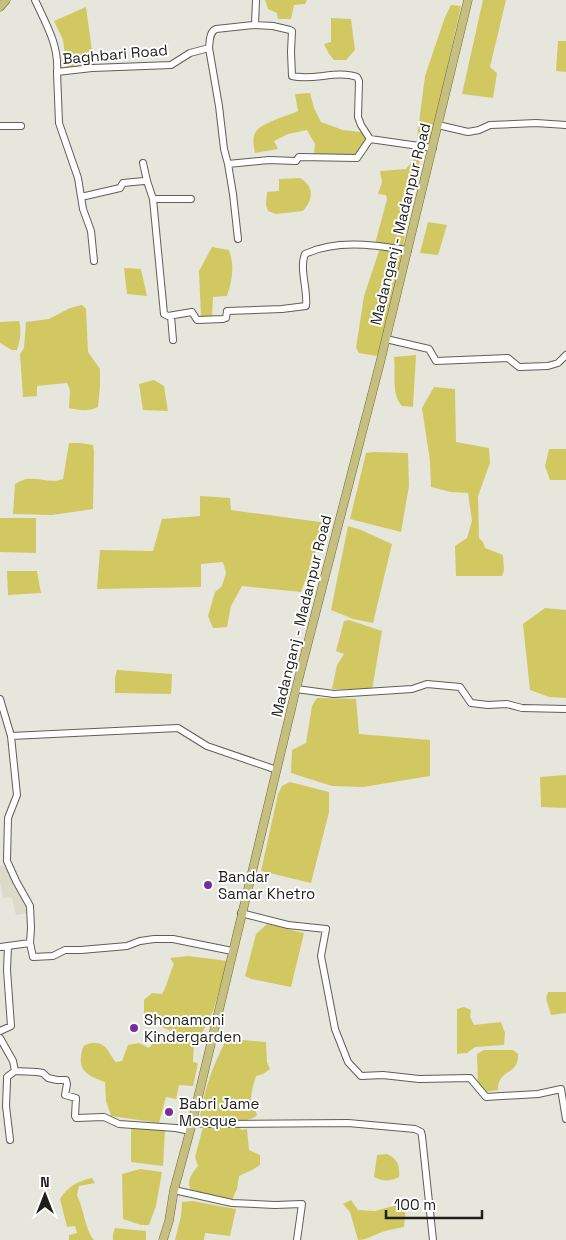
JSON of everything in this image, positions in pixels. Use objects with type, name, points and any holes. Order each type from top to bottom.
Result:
[{"type":"main road","points":[[0,7],[6,0]]},
{"type":"main road","name":"Madanganj - Madanpur Road","points":[[163,1240],[296,689],[386,339],[468,0]]},
{"type":"street","name":"Baghbari Road","points":[[35,0],[52,37],[58,58],[57,72],[92,68],[172,65],[190,52],[209,48]]},
{"type":"street","points":[[255,26],[256,0]]},
{"type":"street","points":[[238,238],[234,194],[224,149],[209,48],[212,30],[237,26],[274,26],[292,31],[292,76],[333,75],[358,77],[358,117],[370,139],[433,148]]},
{"type":"street","points":[[57,72],[58,123],[78,178],[83,209],[91,230],[94,262]]},
{"type":"street","points":[[438,125],[468,132],[490,125],[536,123],[566,125]]},
{"type":"street","points":[[0,126],[21,126]]},
{"type":"street","points":[[228,164],[270,160],[296,161],[299,157],[358,158],[370,139]]},
{"type":"street","points":[[143,164],[153,199],[164,314],[168,316],[192,312],[197,320],[225,319],[227,311],[306,306],[302,259],[305,254],[339,245],[370,245],[408,250]]},
{"type":"street","points":[[81,197],[120,188],[123,183],[147,181]]},
{"type":"street","points":[[153,199],[191,199]]},
{"type":"street","points":[[171,316],[173,340]]},
{"type":"street","points":[[386,339],[429,349],[436,361],[508,358],[519,367],[548,366],[558,364],[566,355]]},
{"type":"street","points":[[296,689],[334,694],[412,689],[427,684],[460,687],[472,703],[488,705],[507,704],[522,708],[566,709]]},
{"type":"street","points":[[1,701],[11,736],[17,795],[8,818],[7,861],[30,906],[32,928],[30,943],[33,957],[53,956],[65,950],[114,948],[154,939],[172,939],[232,951]]},
{"type":"street","points":[[11,736],[178,728],[207,746],[277,770]]},
{"type":"street","points":[[241,913],[288,926],[326,929],[321,956],[335,1029],[348,1062],[361,1076],[383,1075],[419,1079],[470,1078],[486,1098],[538,1094],[561,1089],[566,1120]]},
{"type":"street","points":[[0,947],[30,943]]},
{"type":"street","points":[[0,1031],[11,1026],[7,970],[8,946]]},
{"type":"street","points":[[0,1038],[13,1061],[16,1071]]},
{"type":"street","points":[[10,1140],[6,1106],[7,1077],[16,1071],[37,1072],[48,1078],[66,1080],[65,1095],[76,1098],[76,1118],[104,1117],[119,1124],[176,1128],[214,1124],[348,1123],[415,1129],[422,1136],[434,1240]]},
{"type":"street","points":[[174,1190],[232,1202],[275,1205],[302,1204],[297,1240]]},
{"type":"shaded area","points":[[265,0],[307,0],[305,4],[294,5],[291,19],[278,19],[277,13],[268,9]]},
{"type":"shaded area","points":[[483,0],[506,0],[490,67],[497,73],[493,98],[462,94]]},
{"type":"shaded area","points":[[451,5],[461,6],[431,139],[417,138],[425,76],[445,17]]},
{"type":"shaded area","points":[[86,7],[94,66],[67,70],[63,40],[54,21]]},
{"type":"shaded area","points":[[331,18],[351,19],[355,50],[346,60],[334,60],[324,44],[331,42]]},
{"type":"shaded area","points":[[558,41],[566,41],[566,72],[556,71]]},
{"type":"shaded area","points":[[310,93],[314,108],[321,122],[343,130],[361,132],[367,141],[358,157],[314,155],[315,144],[307,130],[288,134],[274,141],[278,149],[255,153],[253,143],[258,129],[298,111],[295,94]]},
{"type":"shaded area","points":[[421,154],[403,246],[375,244],[387,199],[386,195],[378,194],[382,182],[380,171],[406,169]]},
{"type":"shaded area","points":[[300,178],[308,185],[311,194],[309,202],[303,211],[276,214],[268,211],[266,205],[267,192],[279,191],[279,179]]},
{"type":"shaded area","points":[[428,222],[447,225],[438,255],[420,253]]},
{"type":"shaded area","points":[[212,247],[229,250],[232,268],[227,296],[213,297],[212,317],[201,316],[199,271]]},
{"type":"shaded area","points":[[384,249],[403,253],[403,260],[379,351],[376,356],[359,353],[356,348],[364,296],[379,251]]},
{"type":"shaded area","points":[[124,268],[141,269],[147,296],[127,294]]},
{"type":"shaded area","points":[[82,305],[86,309],[88,352],[100,369],[98,407],[87,410],[69,408],[70,390],[67,383],[37,386],[37,396],[23,397],[20,354],[24,348],[26,322],[49,319],[70,308]]},
{"type":"shaded area","points":[[19,321],[19,343],[17,350],[12,350],[0,343],[0,322]]},
{"type":"shaded area","points":[[416,355],[413,407],[402,406],[395,390],[394,357]]},
{"type":"shaded area","points":[[154,380],[164,386],[168,411],[143,410],[139,384]]},
{"type":"shaded area","points":[[434,387],[455,389],[456,442],[489,448],[490,463],[478,496],[479,538],[485,548],[503,555],[504,570],[502,576],[456,576],[455,546],[467,538],[472,521],[468,493],[451,492],[431,487],[430,461],[422,408]]},
{"type":"shaded area","points":[[69,443],[93,445],[93,509],[52,515],[13,514],[15,484],[26,479],[54,481],[63,479]]},
{"type":"shaded area","points":[[549,449],[566,449],[566,480],[550,480],[545,466]]},
{"type":"shaded area","points":[[366,453],[408,453],[409,486],[401,532],[350,519]]},
{"type":"shaded area","points":[[200,496],[230,498],[231,510],[327,523],[301,592],[242,586],[231,606],[227,627],[213,628],[208,616],[215,592],[222,586],[226,573],[223,562],[201,564],[201,587],[97,589],[100,550],[153,551],[162,519],[200,516]]},
{"type":"shaded area","points":[[0,518],[36,518],[36,553],[0,552]]},
{"type":"shaded area","points":[[348,526],[392,544],[373,623],[353,619],[331,610]]},
{"type":"shaded area","points":[[7,571],[37,571],[41,593],[8,595]]},
{"type":"shaded area","points":[[545,608],[566,610],[566,698],[549,697],[530,690],[523,624]]},
{"type":"shaded area","points":[[349,620],[382,631],[372,690],[332,689],[337,665],[344,654],[336,651],[344,621]]},
{"type":"shaded area","points":[[117,670],[172,674],[171,694],[115,693]]},
{"type":"shaded area","points":[[317,698],[356,699],[359,734],[430,740],[430,776],[363,787],[332,786],[291,773],[292,750],[306,743],[312,706]]},
{"type":"shaded area","points":[[566,775],[566,808],[541,807],[540,777]]},
{"type":"shaded area","points":[[290,782],[329,792],[329,812],[311,883],[261,871],[278,794],[282,786]]},
{"type":"shaded area","points":[[0,866],[4,866],[10,874],[29,913],[16,915],[12,898],[3,898]]},
{"type":"shaded area","points":[[267,924],[304,933],[291,987],[251,979],[245,976],[256,934]]},
{"type":"shaded area","points":[[188,956],[228,961],[213,1011],[200,1037],[178,1034],[144,1016],[144,1000],[152,993],[162,994],[164,990],[174,964],[170,958]]},
{"type":"shaded area","points":[[548,992],[566,992],[566,1013],[551,1015],[546,998]]},
{"type":"shaded area","points":[[464,1007],[471,1010],[470,1017],[474,1025],[501,1022],[505,1033],[504,1045],[475,1047],[467,1053],[457,1054],[457,1009]]},
{"type":"shaded area","points":[[164,1033],[194,1042],[193,1062],[198,1063],[193,1086],[179,1085],[176,1099],[166,1097],[159,1123],[111,1116],[106,1101],[105,1082],[88,1074],[82,1066],[81,1055],[83,1047],[89,1043],[98,1043],[105,1047],[116,1062],[122,1061],[128,1045],[139,1043],[149,1048]]},
{"type":"shaded area","points":[[243,1040],[266,1042],[267,1062],[270,1069],[256,1076],[251,1094],[251,1102],[257,1115],[238,1121],[221,1121],[200,1116],[204,1096],[216,1060],[225,1042]]},
{"type":"shaded area","points":[[484,1050],[513,1050],[518,1054],[515,1066],[501,1078],[498,1090],[485,1092],[478,1085],[477,1054]]},
{"type":"shaded area","points":[[239,1126],[242,1130],[247,1129],[249,1150],[260,1155],[260,1165],[239,1176],[237,1189],[232,1200],[227,1201],[192,1192],[189,1185],[192,1175],[198,1166],[195,1157],[203,1127]]},
{"type":"shaded area","points":[[131,1129],[165,1131],[163,1166],[131,1162]]},
{"type":"shaded area","points":[[387,1154],[398,1163],[399,1177],[393,1180],[374,1177],[377,1155]]},
{"type":"shaded area","points":[[140,1169],[162,1172],[156,1206],[149,1225],[141,1225],[123,1219],[122,1174]]},
{"type":"shaded area","points":[[92,1178],[95,1183],[79,1186],[77,1195],[94,1240],[69,1240],[69,1235],[77,1233],[75,1226],[67,1227],[60,1199],[74,1185]]},
{"type":"shaded area","points":[[351,1200],[358,1210],[375,1211],[393,1206],[406,1206],[404,1227],[358,1240],[350,1212],[343,1204]]},
{"type":"shaded area","points":[[192,1201],[236,1209],[230,1236],[205,1233],[204,1240],[175,1240],[181,1216],[182,1202]]},
{"type":"shaded area","points":[[115,1228],[146,1231],[146,1240],[113,1240]]},
{"type":"place","name":"Bandar Samar Khetro","points":[[208,885]]},
{"type":"place","name":"Shonamoni Kindergarden","points":[[134,1028]]},
{"type":"place","name":"Babri Jame Mosque","points":[[169,1112]]}]
